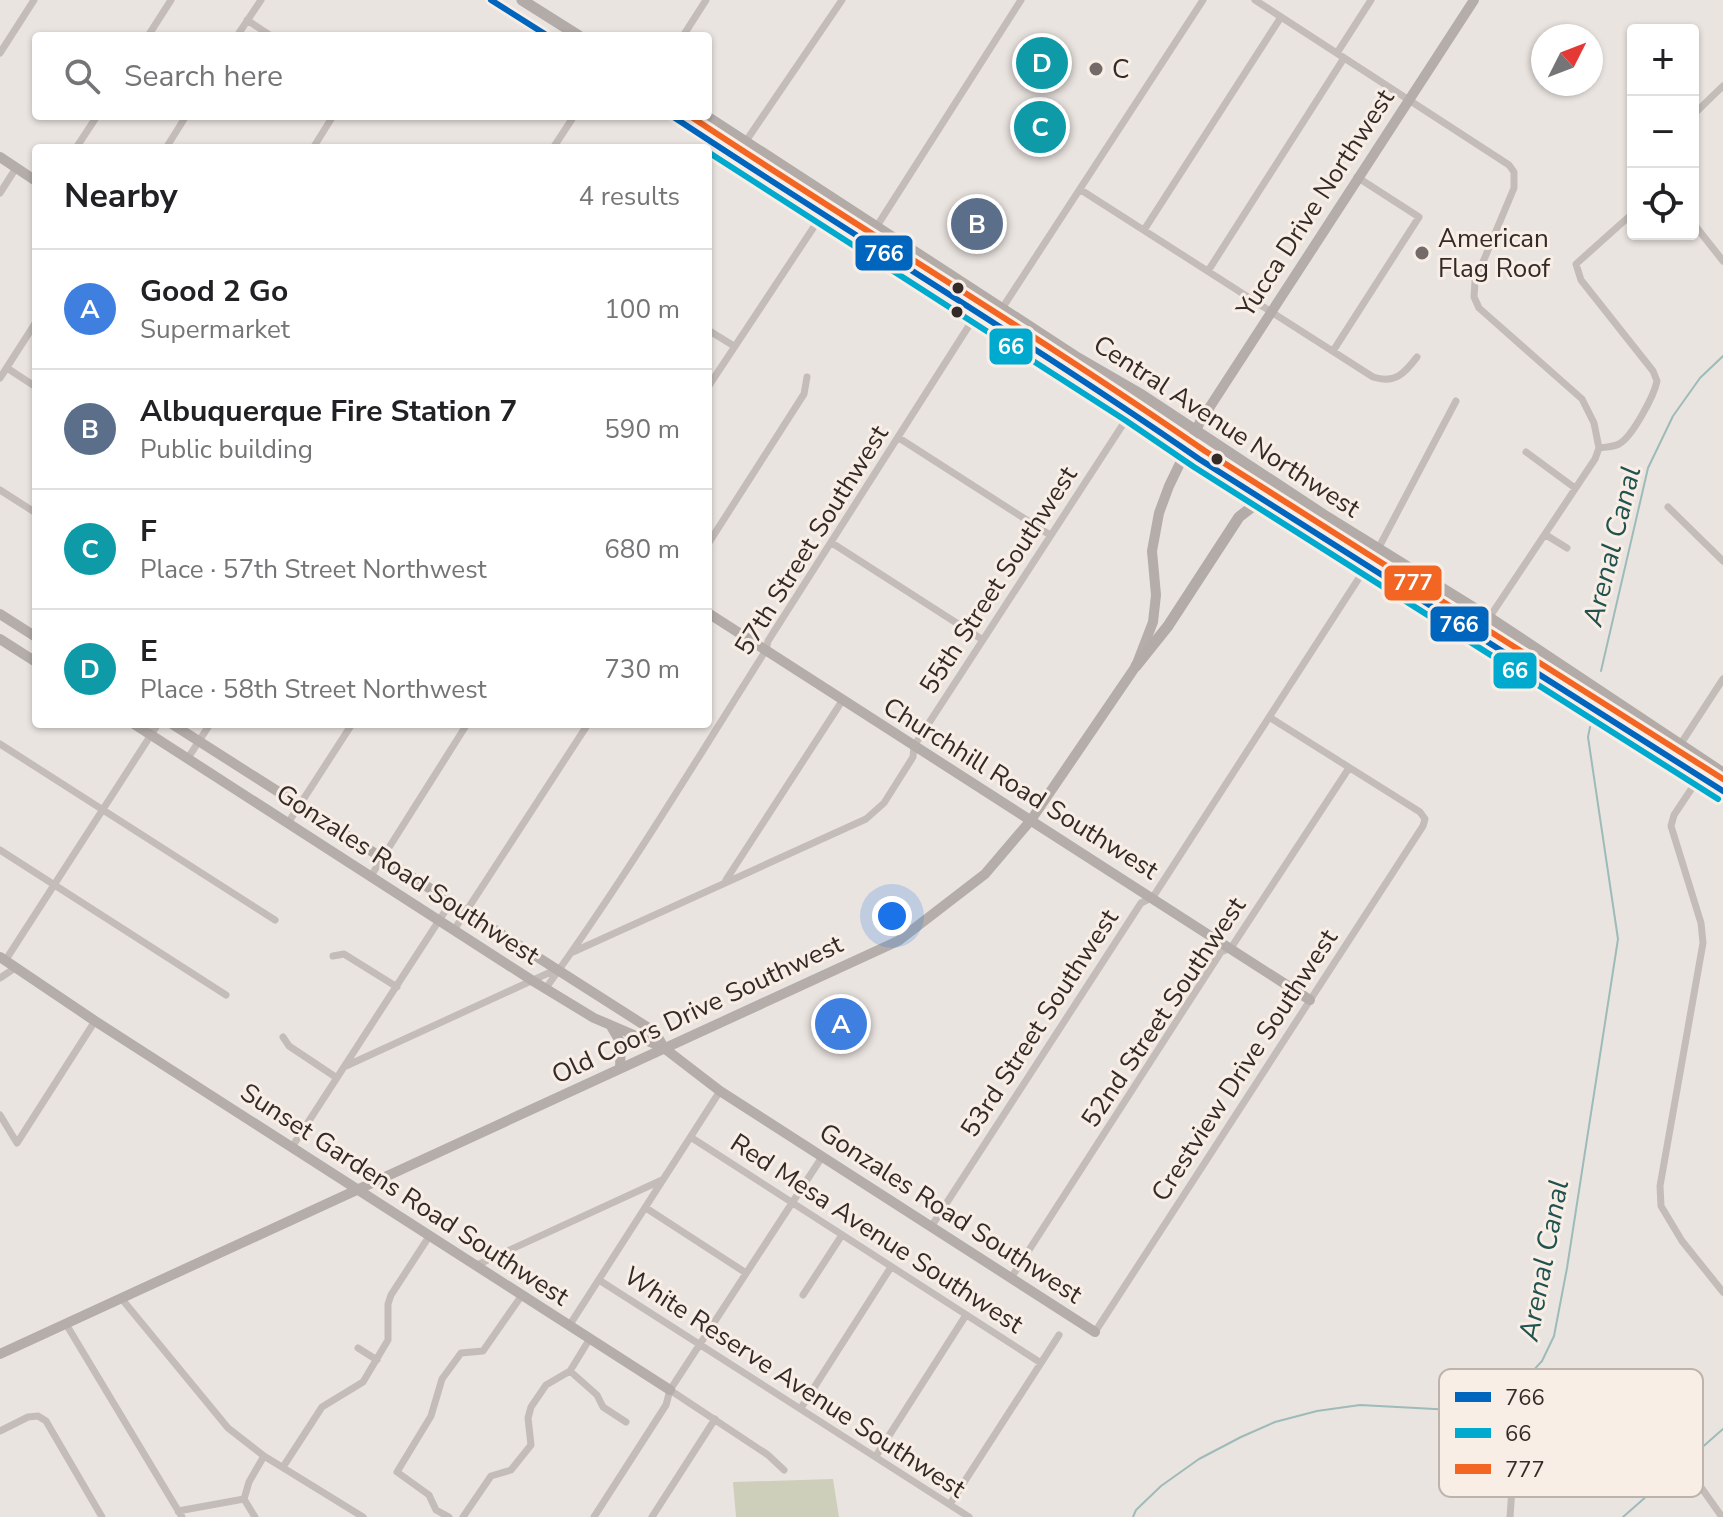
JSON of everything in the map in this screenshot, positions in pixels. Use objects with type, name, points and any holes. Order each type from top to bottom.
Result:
[{"type":"main road","points":[[491,0],[542,32]]},
{"type":"main road","points":[[522,0],[573,32]]},
{"type":"main road","points":[[678,120],[1186,450],[1723,791]]},
{"type":"main road","name":"Central Avenue Northwest","points":[[712,120],[1490,618],[1723,773]]},
{"type":"main road","points":[[1136,666],[1168,626],[1235,522],[1252,507],[1269,503]]},
{"type":"street","points":[[0,53],[34,0]]},
{"type":"street","points":[[151,32],[171,0]]},
{"type":"street","points":[[240,32],[261,0]]},
{"type":"street","points":[[686,32],[706,0]]},
{"type":"street","points":[[746,141],[842,0]]},
{"type":"street","points":[[877,226],[1021,0]]},
{"type":"street","points":[[1003,307],[1203,0]]},
{"type":"street","points":[[1255,0],[1268,3],[1281,17],[1501,158],[1514,172],[1514,188],[1475,281],[1474,297],[1479,308],[1582,399],[1594,423],[1599,448],[1546,535],[1477,636]]},
{"type":"street","points":[[1208,271],[1371,0]]},
{"type":"street","name":"Yucca Drive Northwest","points":[[1196,431],[1474,0]]},
{"type":"street","points":[[1144,230],[1281,17]]},
{"type":"street","points":[[247,20],[265,32]]},
{"type":"street","points":[[1699,109],[1723,86]]},
{"type":"street","points":[[79,144],[94,120]]},
{"type":"street","points":[[168,144],[184,120]]},
{"type":"street","points":[[316,144],[330,120]]},
{"type":"street","points":[[556,144],[571,120]]},
{"type":"street","points":[[0,157],[32,178]]},
{"type":"street","points":[[0,193],[16,168]]},
{"type":"street","points":[[1333,351],[1419,217],[1357,177]]},
{"type":"street","points":[[1081,190],[1373,377],[1385,381],[1402,376],[1417,357]]},
{"type":"street","points":[[712,381],[833,198]]},
{"type":"street","points":[[1599,448],[1623,442],[1651,399],[1657,381],[1653,371],[1581,280],[1576,264],[1627,218]]},
{"type":"street","points":[[1699,231],[1723,261]]},
{"type":"street","name":"57th Street Southwest","points":[[546,988],[556,970],[573,952],[978,313]]},
{"type":"street","points":[[0,378],[32,328]]},
{"type":"street","points":[[712,332],[734,346]]},
{"type":"street","points":[[7,368],[32,384]]},
{"type":"street","points":[[712,538],[804,394],[807,377]]},
{"type":"street","points":[[1378,549],[1456,401]]},
{"type":"street","name":"55th Street Southwest","points":[[573,952],[875,813],[913,757],[914,746],[1131,412]]},
{"type":"street","name":"Old Coors Drive Southwest","points":[[2,1349],[66,1324],[898,941],[985,874],[1031,820],[1136,666],[1153,622],[1156,595],[1152,551],[1159,513],[1196,431]]},
{"type":"street","points":[[899,438],[1050,535]]},
{"type":"street","points":[[1526,452],[1575,488]]},
{"type":"street","points":[[0,490],[32,510]]},
{"type":"street","points":[[1668,507],[1723,561]]},
{"type":"street","points":[[1546,535],[1567,548]]},
{"type":"street","points":[[832,543],[983,640]]},
{"type":"street","name":"53rd Street Southwest","points":[[931,1227],[1141,903],[1153,897],[1368,564]]},
{"type":"street","points":[[0,614],[32,634]]},
{"type":"street","name":"Churchhill Road Southwest","points":[[712,616],[1310,1000]]},
{"type":"street","points":[[0,639],[32,659]]},
{"type":"street","points":[[1680,745],[1723,679]]},
{"type":"street","points":[[726,881],[842,701]]},
{"type":"street","points":[[1269,717],[1349,768]]},
{"type":"street","name":"Gonzales Road Southwest","points":[[140,728],[533,981],[611,1026],[664,1048],[720,1091],[1095,1332]]},
{"type":"street","points":[[3,959],[155,728]]},
{"type":"street","name":"Gonzales Road Southwest","points":[[178,728],[655,1032],[664,1048]]},
{"type":"street","points":[[188,758],[207,728]]},
{"type":"street","points":[[288,823],[349,728]]},
{"type":"street","points":[[371,876],[464,728]]},
{"type":"street","points":[[454,930],[585,728]]},
{"type":"street","points":[[0,744],[275,920]]},
{"type":"street","name":"Crestview Drive Southwest","points":[[1095,1332],[1423,826],[1425,819],[1420,812],[1349,768]]},
{"type":"street","name":"52nd Street Southwest","points":[[1011,1278],[1221,952],[1231,948],[1349,768]]},
{"type":"street","points":[[1700,776],[1674,815],[1671,826],[1701,923],[1703,943],[1660,1196],[1661,1206],[1682,1241],[1723,1292]]},
{"type":"street","points":[[0,850],[226,995]]},
{"type":"street","points":[[292,1147],[451,902]]},
{"type":"street","points":[[333,956],[344,954],[397,987]]},
{"type":"street","name":"Sunset Gardens Road Southwest","points":[[3,959],[715,1419],[768,1455],[784,1470]]},
{"type":"street","points":[[0,978],[15,968]]},
{"type":"street","points":[[345,1067],[556,970]]},
{"type":"street","points":[[0,1115],[17,1143],[95,1021]]},
{"type":"street","points":[[611,1026],[621,1043],[620,1068]]},
{"type":"street","points":[[283,1037],[289,1046],[337,1078]]},
{"type":"street","points":[[569,1326],[720,1091]]},
{"type":"street","name":"Red Mesa Avenue Southwest","points":[[692,1138],[1041,1363]]},
{"type":"street","points":[[594,1517],[666,1405],[670,1390],[822,1157]]},
{"type":"street","points":[[477,1265],[664,1180]]},
{"type":"street","points":[[646,1208],[746,1273]]},
{"type":"street","points":[[283,1467],[322,1407],[363,1382],[377,1360],[388,1340],[391,1295],[430,1235]]},
{"type":"street","points":[[803,1295],[842,1235]]},
{"type":"street","points":[[801,1408],[891,1267]]},
{"type":"street","name":"White Reserve Avenue Southwest","points":[[599,1280],[969,1517]]},
{"type":"street","points":[[449,1517],[436,1510],[429,1495],[397,1472],[431,1416],[442,1379],[461,1353],[483,1351],[522,1295]]},
{"type":"street","points":[[121,1298],[228,1428],[264,1456],[363,1517]]},
{"type":"street","points":[[876,1456],[966,1315]]},
{"type":"street","points":[[66,1324],[180,1514],[244,1499]]},
{"type":"street","points":[[950,1504],[1059,1335]]},
{"type":"street","points":[[463,1517],[491,1476],[511,1470],[524,1455],[531,1445],[528,1418],[531,1407],[546,1385],[570,1371],[589,1340]]},
{"type":"street","points":[[358,1348],[377,1360]]},
{"type":"street","points":[[570,1371],[597,1395],[603,1407],[626,1422]]},
{"type":"street","points":[[1,1428],[28,1417],[38,1416],[46,1421],[102,1517]]},
{"type":"street","points":[[652,1517],[715,1419]]},
{"type":"street","points":[[255,1517],[244,1499],[249,1482],[264,1456]]},
{"type":"street","points":[[1703,1490],[1722,1517]]},
{"type":"street","points":[[1510,1517],[1511,1497]]},
{"type":"green space","points":[[833,1479],[839,1517],[736,1517],[733,1482]]},
{"type":"waterway","name":"Arenal Canal","points":[[1601,671],[1648,468],[1673,416],[1700,378],[1723,356]]},
{"type":"waterway","name":"Arenal Canal","points":[[1535,1369],[1554,1336],[1618,939],[1588,737],[1590,727]]},
{"type":"waterway","name":"Arenal Canal","points":[[1133,1517],[1136,1510],[1161,1486],[1199,1459],[1275,1422],[1317,1411],[1360,1405],[1439,1409]]},
{"type":"waterway","points":[[1703,1447],[1723,1429]]},
{"type":"waterway","points":[[1623,1517],[1646,1497]]},
{"type":"transit line","name":"766","points":[[491,0],[542,32]]},
{"type":"transit line","name":"766","points":[[678,120],[1199,459],[1723,791]]},
{"type":"transit line","name":"777","points":[[696,120],[1205,451],[1723,779]]},
{"type":"transit line","name":"66","points":[[712,155],[1194,467],[1718,799]]},
{"type":"place","name":"E","points":[[1042,63]]},
{"type":"place","name":"C","points":[[1096,69]]},
{"type":"place","name":"F","points":[[1040,127]]},
{"type":"place","name":"Albuquerque Fire Station 7","points":[[977,224]]},
{"type":"place","name":"American Flag Roof","points":[[1422,253]]},
{"type":"place","name":"Good 2 Go","points":[[841,1024]]}]
